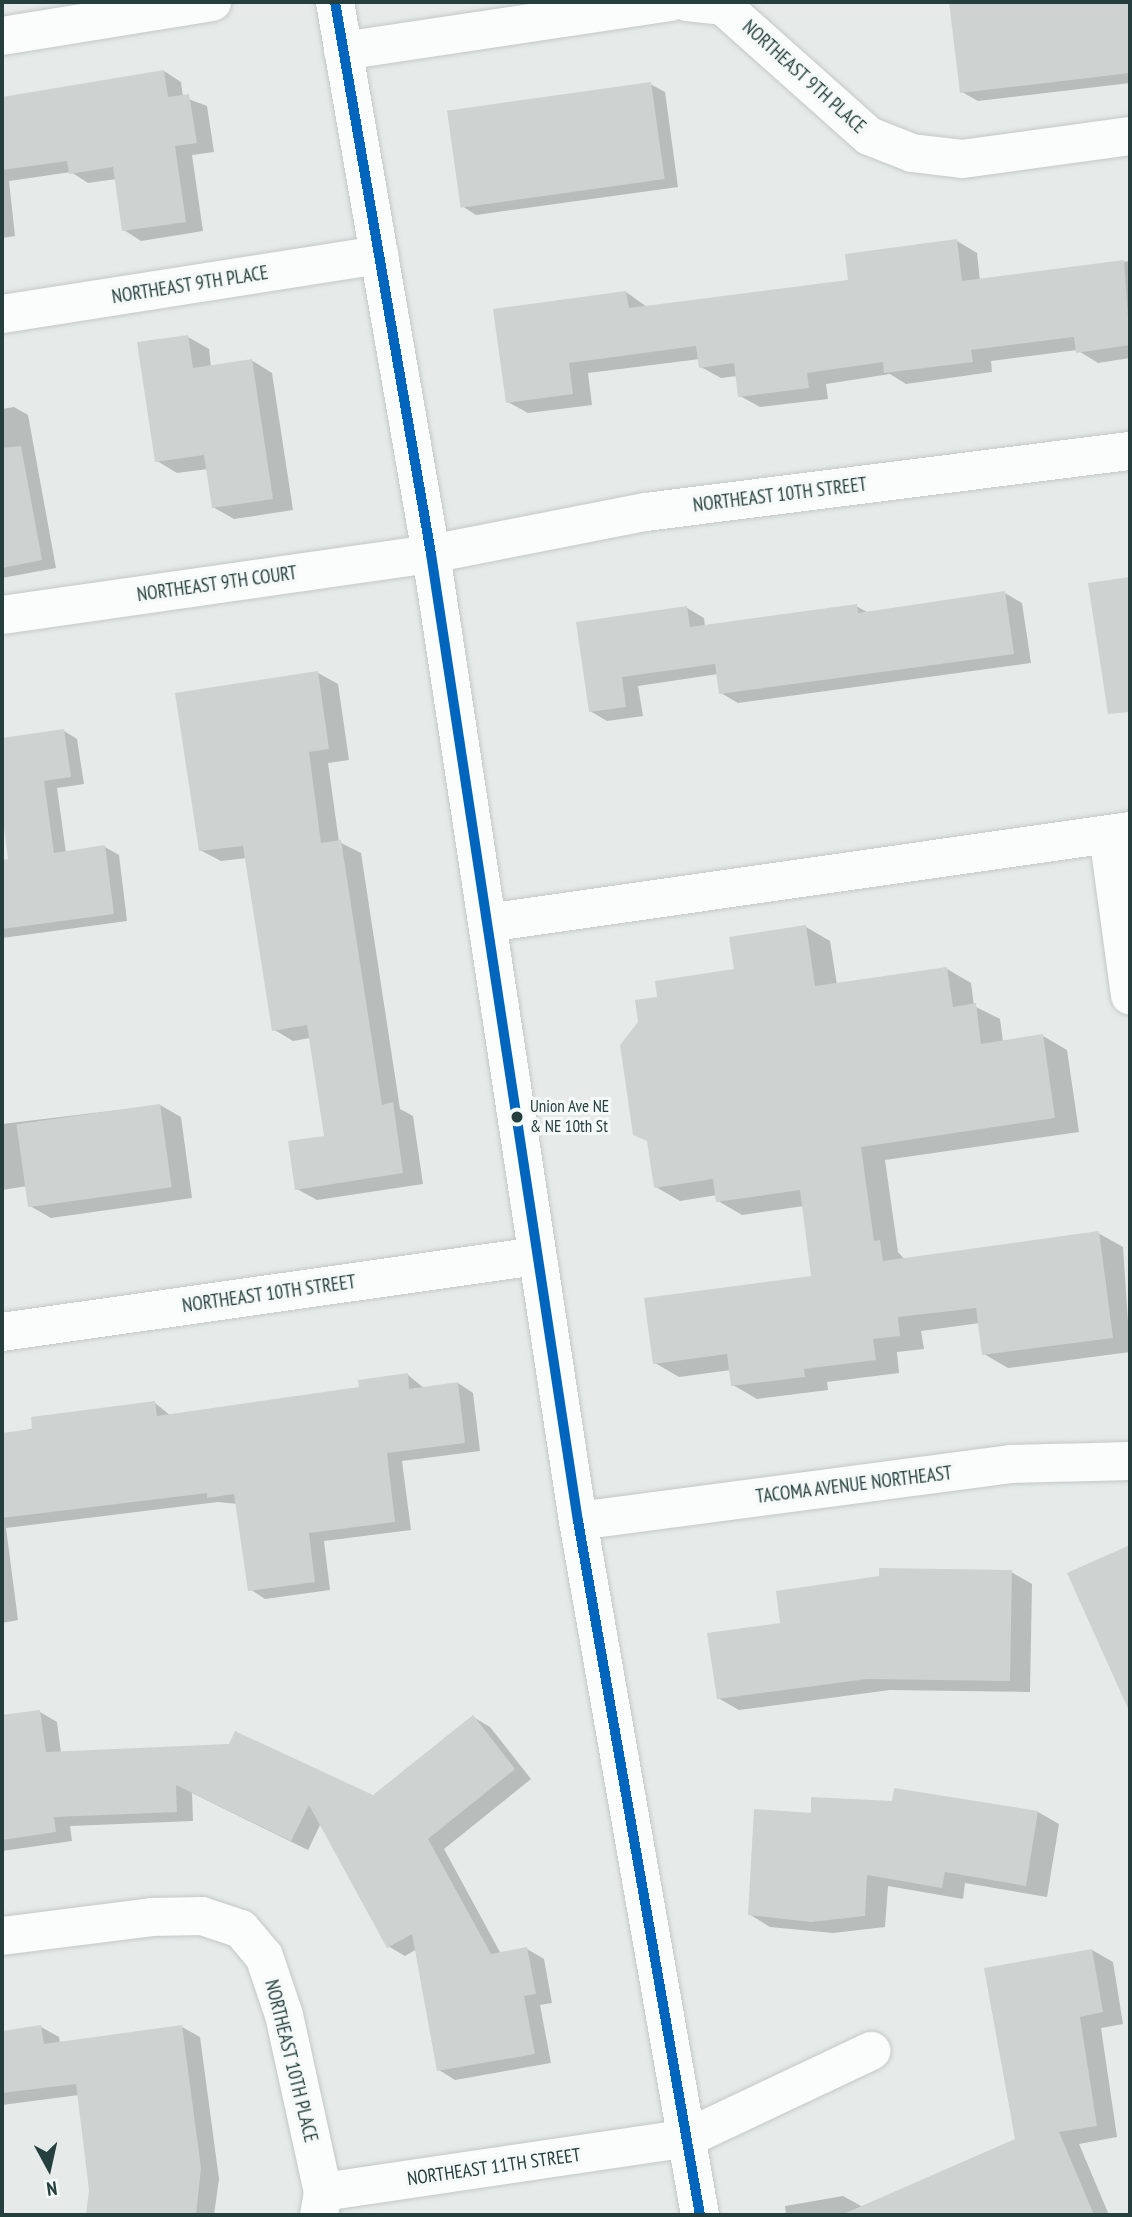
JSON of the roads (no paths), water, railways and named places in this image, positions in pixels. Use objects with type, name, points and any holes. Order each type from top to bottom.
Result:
[{"type":"street","points":[[2,36],[212,2]]},
{"type":"street","points":[[335,2],[431,554],[578,1521],[700,2215]]},
{"type":"street","points":[[343,51],[670,2]]},
{"type":"street","name":"NORTHEAST 9TH PLACE","points":[[687,2],[723,6],[869,136],[912,153],[962,159],[1130,136]]},
{"type":"street","name":"NORTHEAST 9TH PLACE","points":[[2,314],[379,255]]},
{"type":"street","name":"NORTHEAST 10TH STREET","points":[[431,554],[646,512],[1130,451]]},
{"type":"street","name":"NORTHEAST 9TH COURT","points":[[2,615],[431,554]]},
{"type":"street","points":[[487,923],[1119,833],[1130,995]]},
{"type":"street","name":"NORTHEAST 10TH STREET","points":[[2,1332],[537,1256]]},
{"type":"street","name":"TACOMA AVENUE NORTHEAST","points":[[578,1521],[1010,1464],[1130,1461]]},
{"type":"street","name":"NORTHEAST 10TH PLACE","points":[[2,1936],[152,1917],[202,1916],[241,1929],[264,1956],[284,2015],[321,2204]]},
{"type":"street","name":"NORTHEAST 11TH STREET","points":[[321,2204],[687,2138],[871,2051]]},
{"type":"place","name":"Union Ave NE & NE 10th St","points":[[517,1117]]}]
